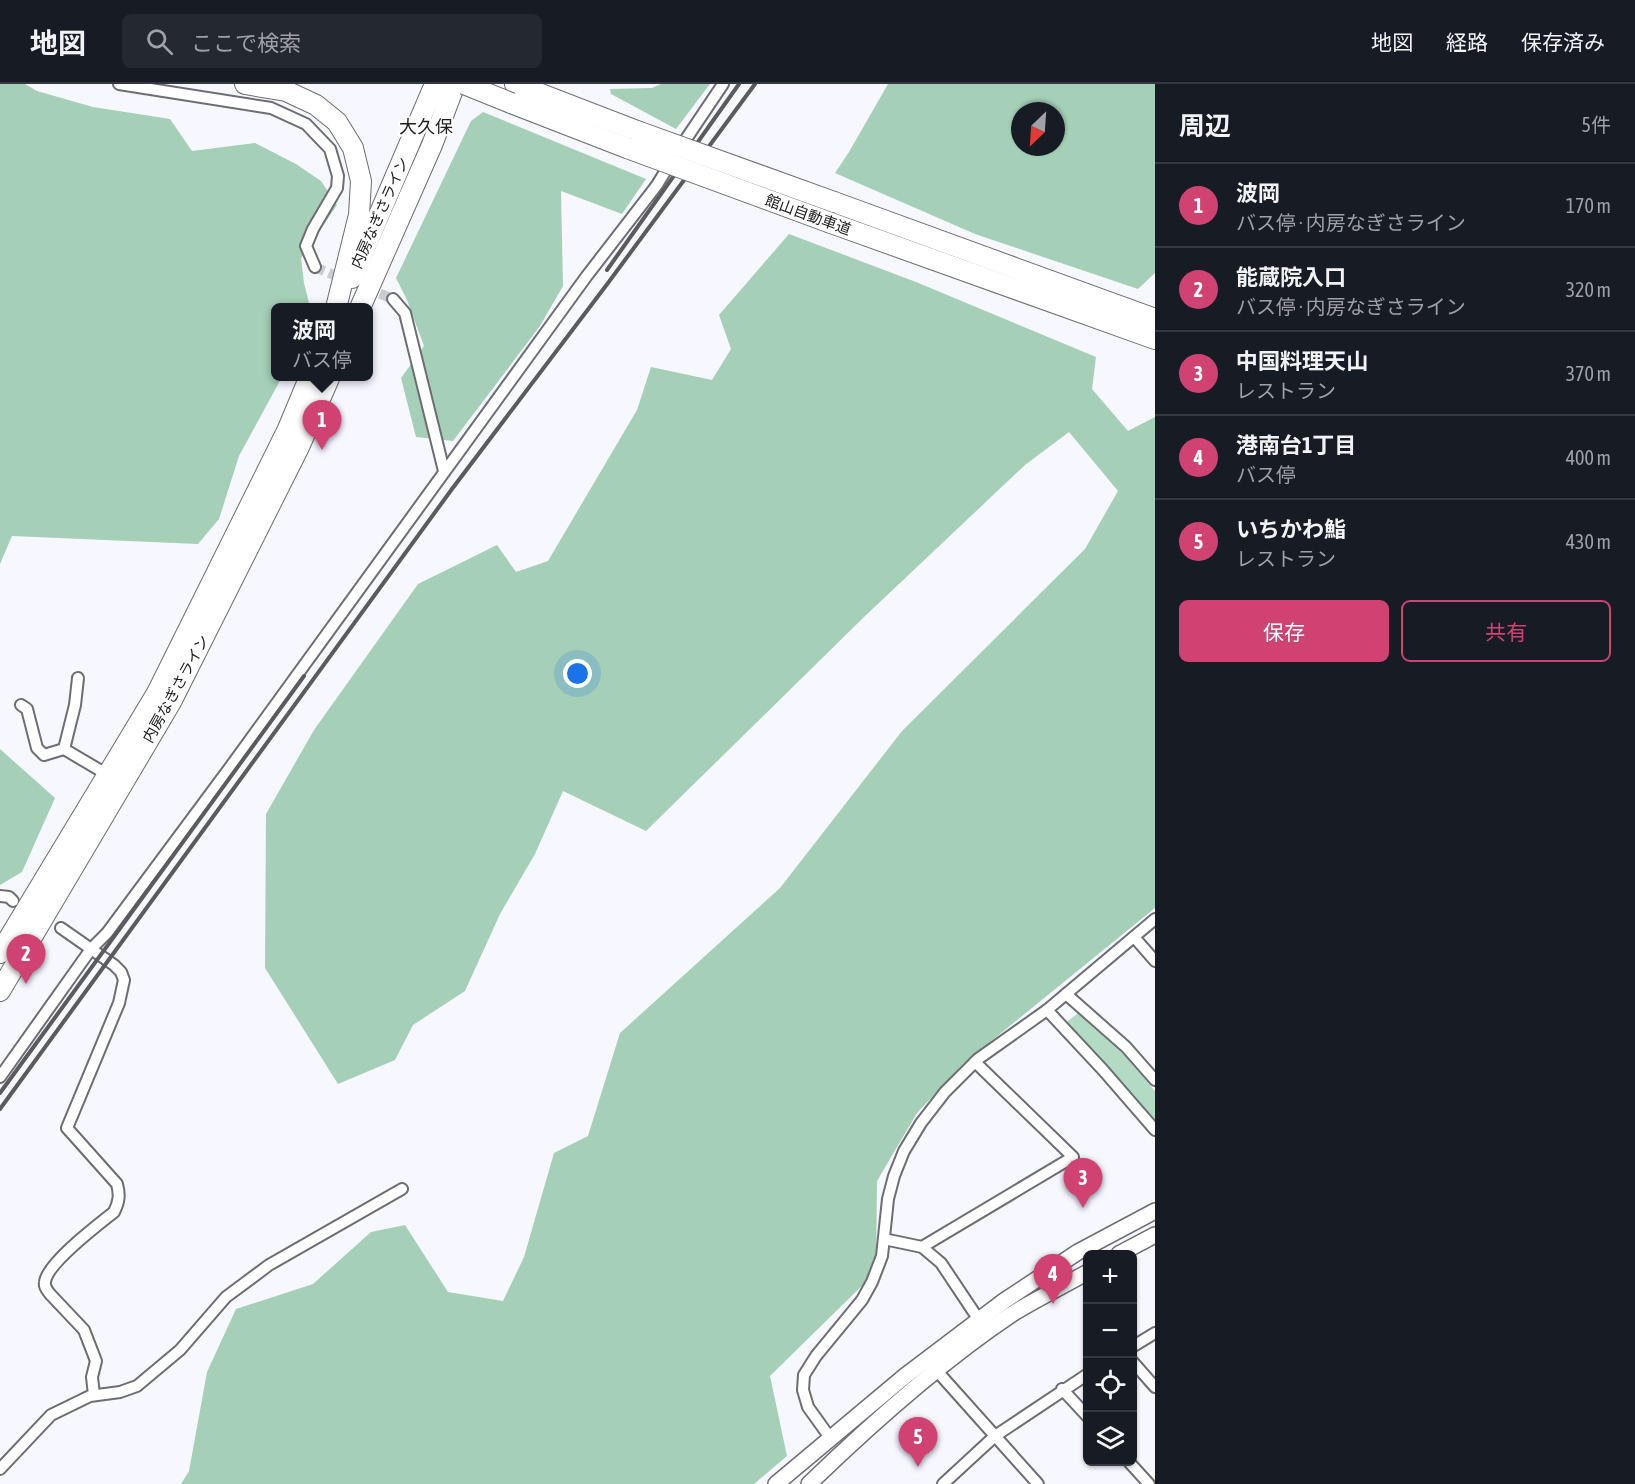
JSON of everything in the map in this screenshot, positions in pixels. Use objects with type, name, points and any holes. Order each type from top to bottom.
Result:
[{"type":"highway","points":[[245,84],[286,92],[316,105],[337,122],[353,148],[361,181],[358,215],[338,303]]},
{"type":"highway","name":"内房なぎさライン","points":[[339,303],[398,174],[435,84]]},
{"type":"highway","name":"内房なぎさライン","points":[[362,303],[432,145],[455,84]]},
{"type":"highway","points":[[432,145],[464,84]]},
{"type":"highway","name":"館山自動車道","points":[[464,84],[515,91],[831,223],[1155,339]]},
{"type":"highway","name":"館山自動車道","points":[[632,139],[834,202],[1155,319]]},
{"type":"highway","name":"内房なぎさライン","points":[[0,953],[163,683],[287,431],[308,381]]},
{"type":"highway","name":"内房なぎさライン","points":[[0,991],[171,702],[299,447],[328,381]]},
{"type":"street","points":[[119,84],[271,108],[306,124],[330,149],[339,176],[337,188],[313,229],[306,246],[315,267]]},
{"type":"street","points":[[0,1077],[91,949],[107,933],[174,844],[444,471],[657,185],[700,115],[723,84]]},
{"type":"street","points":[[393,299],[405,313],[444,471]]},
{"type":"street","points":[[64,749],[75,705],[78,678]]},
{"type":"street","points":[[21,705],[27,709],[37,748],[44,755],[64,749],[108,775]]},
{"type":"street","points":[[0,896],[9,897],[13,901]]},
{"type":"street","points":[[831,1439],[808,1407],[803,1390],[804,1375],[816,1356],[862,1300],[872,1282],[882,1256],[888,1199],[894,1176],[904,1151],[921,1123],[945,1092],[975,1062],[1047,1010],[1155,919]]},
{"type":"street","points":[[61,928],[114,964],[124,980],[119,1003],[67,1128],[117,1184],[119,1199],[114,1212],[64,1254],[44,1282],[45,1288],[84,1330],[96,1361],[92,1377],[94,1395]]},
{"type":"street","points":[[1134,938],[1155,962]]},
{"type":"street","points":[[1066,994],[1126,1047],[1155,1080]]},
{"type":"street","points":[[1047,1010],[1155,1130]]},
{"type":"street","points":[[922,1247],[1073,1157],[975,1062]]},
{"type":"street","points":[[0,1469],[51,1415],[94,1395],[120,1392],[137,1386],[180,1350],[226,1297],[269,1265],[402,1189]]},
{"type":"street","points":[[776,1484],[905,1376],[979,1320],[1078,1252],[1155,1211]]},
{"type":"street","points":[[1127,1250],[1155,1235]]},
{"type":"street","points":[[884,1239],[922,1247],[941,1263],[979,1320]]},
{"type":"street","points":[[808,1484],[857,1437],[937,1371],[1013,1314],[1083,1275]]},
{"type":"street","points":[[1137,1344],[1155,1334]]},
{"type":"street","points":[[1137,1367],[1155,1387]]},
{"type":"street","points":[[937,1371],[1038,1484]]},
{"type":"street","points":[[944,1484],[995,1436],[1083,1377]]},
{"type":"street","points":[[1062,1389],[1083,1412]]},
{"type":"street","points":[[1133,1466],[1149,1484]]},
{"type":"green space","points":[[0,84],[25,84],[37,91],[93,107],[170,119],[192,151],[255,143],[296,164],[321,181],[337,205],[301,258],[309,303],[271,303],[271,381],[280,381],[239,456],[219,519],[198,544],[12,536],[0,564]]},
{"type":"green space","points":[[661,84],[710,84],[676,129],[611,94],[610,89],[652,88]]},
{"type":"green space","points":[[888,84],[1155,84],[1155,273],[1138,289],[975,234],[835,173]]},
{"type":"green space","points":[[483,112],[646,179],[622,214],[561,191],[563,286],[540,326],[453,441],[416,437],[401,378],[424,346],[396,278],[471,121]]},
{"type":"green space","points":[[789,234],[916,282],[1096,357],[1092,389],[1128,431],[1155,417],[1155,908],[963,1064],[917,1113],[877,1181],[876,1272],[770,1376],[787,1456],[754,1484],[181,1484],[189,1471],[207,1372],[236,1309],[313,1284],[371,1232],[405,1225],[448,1292],[503,1301],[524,1257],[554,1153],[588,1136],[620,1033],[780,888],[902,731],[1085,549],[1118,491],[1069,432],[1025,465],[864,617],[646,831],[563,791],[535,854],[500,914],[465,991],[413,1025],[395,1060],[338,1084],[265,968],[266,814],[314,730],[418,584],[497,545],[516,572],[548,561],[637,410],[651,367],[712,380],[731,349],[719,315]]},
{"type":"green space","points":[[0,749],[55,798],[22,872],[0,885]]},
{"type":"green space","points":[[1078,1013],[1124,1055],[1155,1091],[1155,1122],[1067,1024]]},
{"type":"tunnel","points":[[315,267],[346,280]]},
{"type":"tunnel","points":[[366,288],[393,299]]},
{"type":"railway","points":[[607,270],[739,84]]},
{"type":"railway","points":[[0,1109],[452,489],[755,84]]},
{"type":"railway","points":[[0,1093],[304,676]]},
{"type":"place","name":"波岡","points":[[322,450]]},
{"type":"place","name":"能蔵院入口","points":[[26,984]]},
{"type":"place","name":"中国料理天山","points":[[1083,1208]]},
{"type":"place","name":"港南台1丁目","points":[[1053,1304]]},
{"type":"place","name":"いちかわ鮨","points":[[918,1467]]},
{"type":"district","name":"大久保","points":[[426,127]]}]
